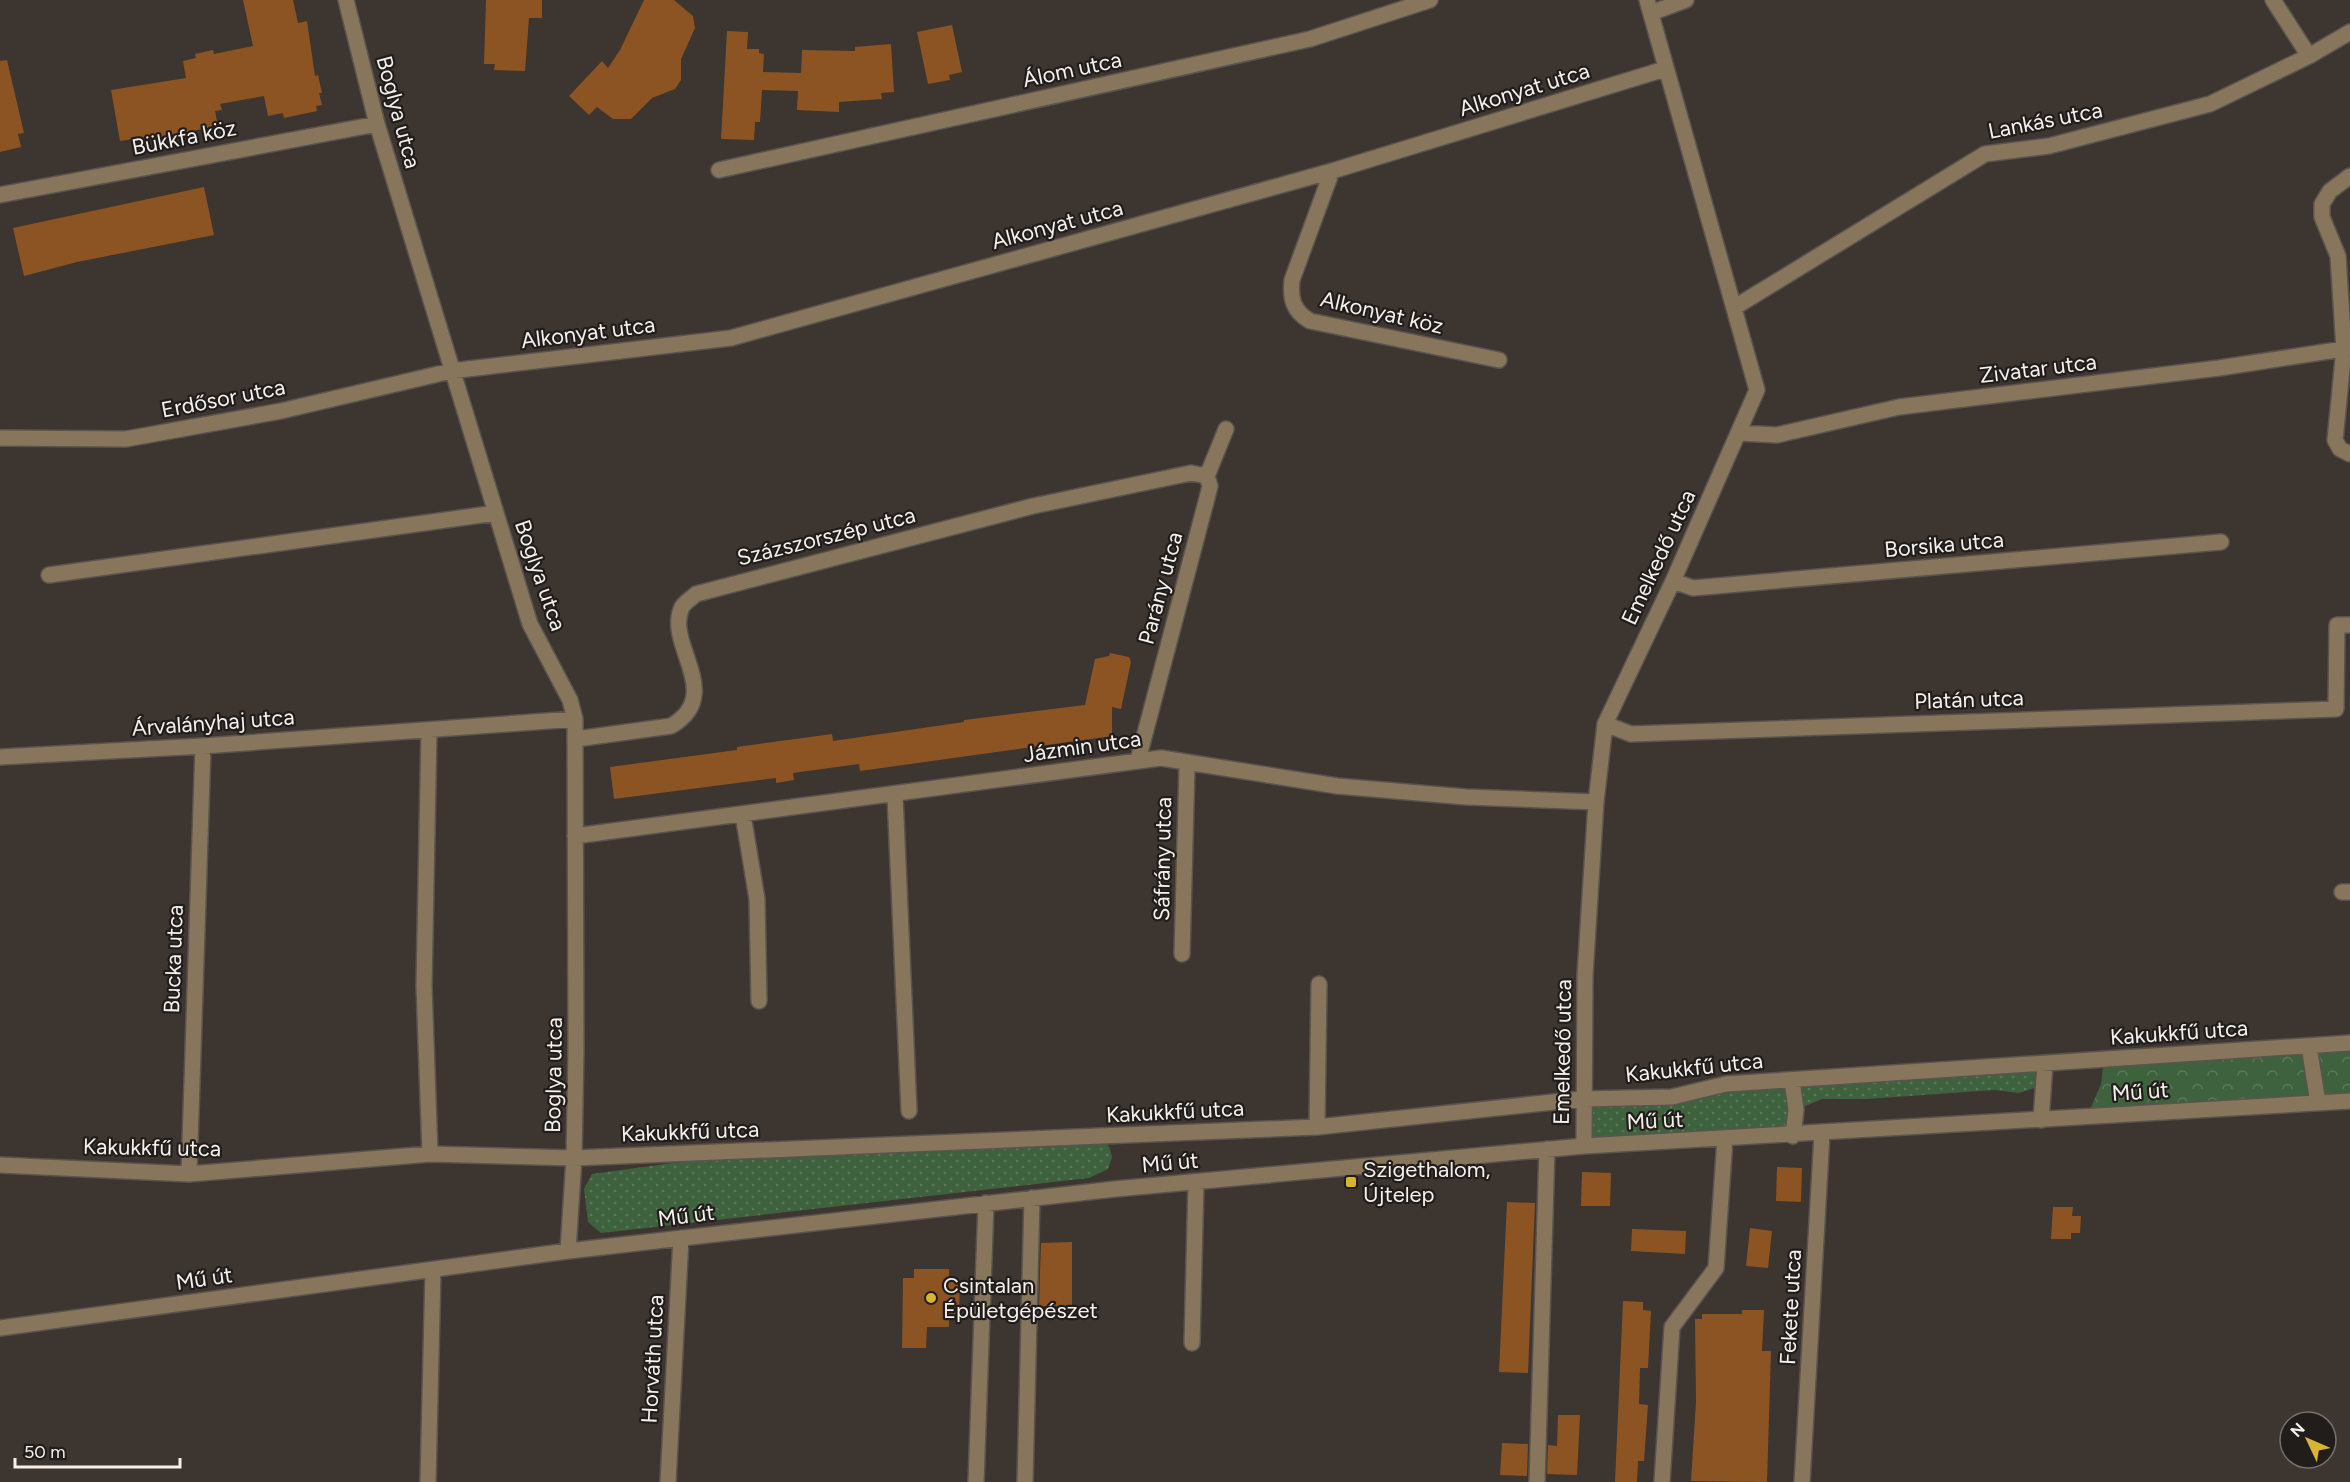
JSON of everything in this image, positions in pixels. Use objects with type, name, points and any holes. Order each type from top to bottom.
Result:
[{"type":"street","name":"Boglya utca","points":[[346,0],[377,124],[530,624],[570,700],[575,719],[574,1158],[568,1251]]},
{"type":"street","name":"Álom utca","points":[[719,170],[1310,39],[1430,0]]},
{"type":"street","points":[[1649,7],[1686,0]]},
{"type":"street","points":[[2273,0],[2309,56]]},
{"type":"street","name":"Emelkedő utca","points":[[1584,1146],[1582,1099],[1585,975],[1596,802],[1605,724],[1673,581],[1756,390],[1735,307],[1649,7]]},
{"type":"street","name":"Lankás utca","points":[[1735,307],[1984,154],[2049,146],[2210,104],[2309,56],[2350,32]]},
{"type":"street","name":"Alkonyat utca","points":[[451,371],[731,338],[1332,171],[1665,69]]},
{"type":"street","name":"Bükkfa köz","points":[[0,195],[377,124]]},
{"type":"street","name":"Alkonyat köz","points":[[1332,171],[1292,280],[1290,296],[1294,308],[1301,316],[1310,321],[1499,360]]},
{"type":"street","points":[[2350,176],[2330,191],[2322,204],[2322,217],[2338,256],[2347,349],[2335,440],[2340,449],[2350,454]]},
{"type":"street","name":"Zivatar utca","points":[[1739,433],[1777,435],[1899,407],[2219,368],[2347,349]]},
{"type":"street","name":"Erdősor utca","points":[[0,438],[126,439],[281,411],[451,371]]},
{"type":"street","name":"Parány utca","points":[[1138,760],[1210,486],[1207,476],[1226,429]]},
{"type":"street","name":"Százszorszép utca","points":[[576,739],[671,726],[683,720],[694,706],[694,689],[679,622],[682,606],[696,594],[1033,506],[1191,473],[1207,476]]},
{"type":"street","points":[[49,575],[496,513]]},
{"type":"street","name":"Borsika utca","points":[[1673,581],[1693,588],[2221,542]]},
{"type":"street","name":"Platán utca","points":[[1605,724],[1631,734],[2337,709],[2344,625]]},
{"type":"street","name":"Árvalányhaj utca","points":[[0,757],[203,746],[575,719]]},
{"type":"street","points":[[429,730],[424,986],[430,1154]]},
{"type":"street","name":"Bucka utca","points":[[189,1174],[203,746]]},
{"type":"street","name":"Jázmin utca","points":[[575,836],[895,796],[1161,758],[1187,765],[1337,786],[1466,797],[1596,802]]},
{"type":"street","name":"Sáfrány utca","points":[[1182,954],[1187,765]]},
{"type":"street","points":[[895,796],[909,1111]]},
{"type":"street","points":[[743,815],[757,898],[759,1001]]},
{"type":"street","points":[[1317,1127],[1319,984]]},
{"type":"street","name":"Kakukkfű utca","points":[[0,1164],[189,1174],[430,1154],[574,1158],[1317,1127],[1582,1099],[1672,1097],[1726,1084],[1916,1069],[2045,1064],[2350,1043]]},
{"type":"street","points":[[2309,1046],[2318,1103]]},
{"type":"street","points":[[2041,1120],[2045,1064]]},
{"type":"street","points":[[1792,1080],[1796,1110],[1793,1136]]},
{"type":"street","name":"Mű út","points":[[0,1328],[568,1251],[986,1203],[1196,1182],[1584,1146],[1793,1136],[2350,1101]]},
{"type":"street","name":"Fekete utca","points":[[1802,1482],[1822,1134]]},
{"type":"street","points":[[1662,1482],[1672,1327],[1716,1268],[1725,1139]]},
{"type":"street","points":[[1538,1482],[1547,1149]]},
{"type":"street","points":[[1192,1343],[1196,1182]]},
{"type":"street","points":[[1025,1482],[1032,1198]]},
{"type":"street","points":[[976,1482],[986,1203]]},
{"type":"street","name":"Horváth utca","points":[[668,1482],[681,1238]]},
{"type":"street","points":[[428,1482],[433,1270]]},
{"type":"green space","points":[[2350,1044],[2350,1101],[2087,1117],[2101,1084],[2104,1060]]},
{"type":"green space","points":[[2036,1064],[2040,1073],[2037,1087],[2019,1093],[1994,1090],[1867,1099],[1822,1099],[1796,1110],[1785,1136],[1584,1146],[1582,1099],[1672,1097],[1726,1084]]},
{"type":"green space","points":[[1098,1141],[1109,1146],[1112,1157],[1108,1169],[1089,1178],[601,1233],[588,1222],[584,1189],[592,1174],[680,1162]]},
{"type":"building","points":[[243,0],[293,0],[298,23],[307,21],[315,76],[318,75],[322,93],[319,93],[322,105],[316,106],[317,111],[284,118],[283,113],[268,116],[264,96],[220,104],[222,110],[215,111],[218,126],[151,139],[151,136],[120,141],[111,90],[186,78],[183,61],[196,58],[195,54],[213,50],[214,54],[253,46]]},
{"type":"building","points":[[486,0],[542,0],[542,18],[529,18],[525,71],[494,70],[495,64],[484,64]]},
{"type":"building","points":[[644,0],[674,0],[693,16],[695,28],[681,59],[681,80],[675,89],[652,98],[631,119],[613,119],[597,107],[589,115],[569,96],[602,61],[608,68],[620,50]]},
{"type":"building","points":[[952,25],[962,72],[949,75],[950,80],[928,84],[917,32]]},
{"type":"building","points":[[727,31],[748,32],[747,49],[759,49],[759,53],[764,54],[763,72],[801,73],[802,50],[855,51],[855,47],[891,44],[894,92],[881,93],[882,99],[839,102],[839,112],[797,110],[798,91],[762,90],[760,122],[755,122],[754,140],[721,139]]},
{"type":"building","points":[[7,60],[24,133],[18,134],[21,147],[0,152],[0,61]]},
{"type":"building","points":[[204,187],[214,235],[77,262],[24,276],[13,228]]},
{"type":"building","points":[[1110,653],[1129,657],[1131,662],[1121,709],[1112,707],[1112,736],[860,771],[859,764],[793,773],[794,780],[776,783],[776,778],[614,799],[610,767],[737,750],[737,747],[832,734],[833,741],[964,722],[964,720],[1085,705],[1095,659],[1109,656]]},
{"type":"building","points":[[1777,1167],[1802,1168],[1801,1202],[1776,1201]]},
{"type":"building","points":[[1582,1172],[1611,1173],[1610,1206],[1581,1206]]},
{"type":"building","points":[[1507,1202],[1535,1203],[1528,1373],[1499,1372]]},
{"type":"building","points":[[2053,1207],[2073,1207],[2072,1216],[2081,1216],[2080,1233],[2071,1233],[2071,1239],[2051,1239]]},
{"type":"building","points":[[1750,1228],[1772,1231],[1768,1268],[1746,1266]]},
{"type":"building","points":[[1632,1229],[1686,1231],[1685,1254],[1631,1251]]},
{"type":"building","points":[[1072,1242],[1072,1306],[1039,1306],[1041,1243]]},
{"type":"building","name":"Csintalan Épületgépészet","points":[[914,1269],[949,1269],[949,1280],[960,1280],[959,1317],[949,1316],[949,1327],[927,1327],[926,1348],[902,1348],[903,1278],[914,1278]]},
{"type":"building","points":[[1623,1301],[1643,1302],[1643,1310],[1651,1311],[1648,1368],[1640,1368],[1639,1404],[1648,1405],[1644,1461],[1638,1461],[1637,1482],[1615,1482]]},
{"type":"building","points":[[1742,1310],[1764,1310],[1762,1351],[1771,1351],[1767,1482],[1691,1481],[1696,1402],[1695,1319],[1702,1319],[1702,1314],[1742,1314]]},
{"type":"building","points":[[1558,1415],[1580,1415],[1577,1475],[1547,1474],[1548,1445],[1557,1446]]},
{"type":"building","points":[[1502,1443],[1528,1444],[1527,1476],[1500,1475]]},
{"type":"place","name":"Szigethalom, Újtelep","points":[[1351,1182]]},
{"type":"place","name":"Csintalan Épületgépészet","points":[[931,1298]]}]
